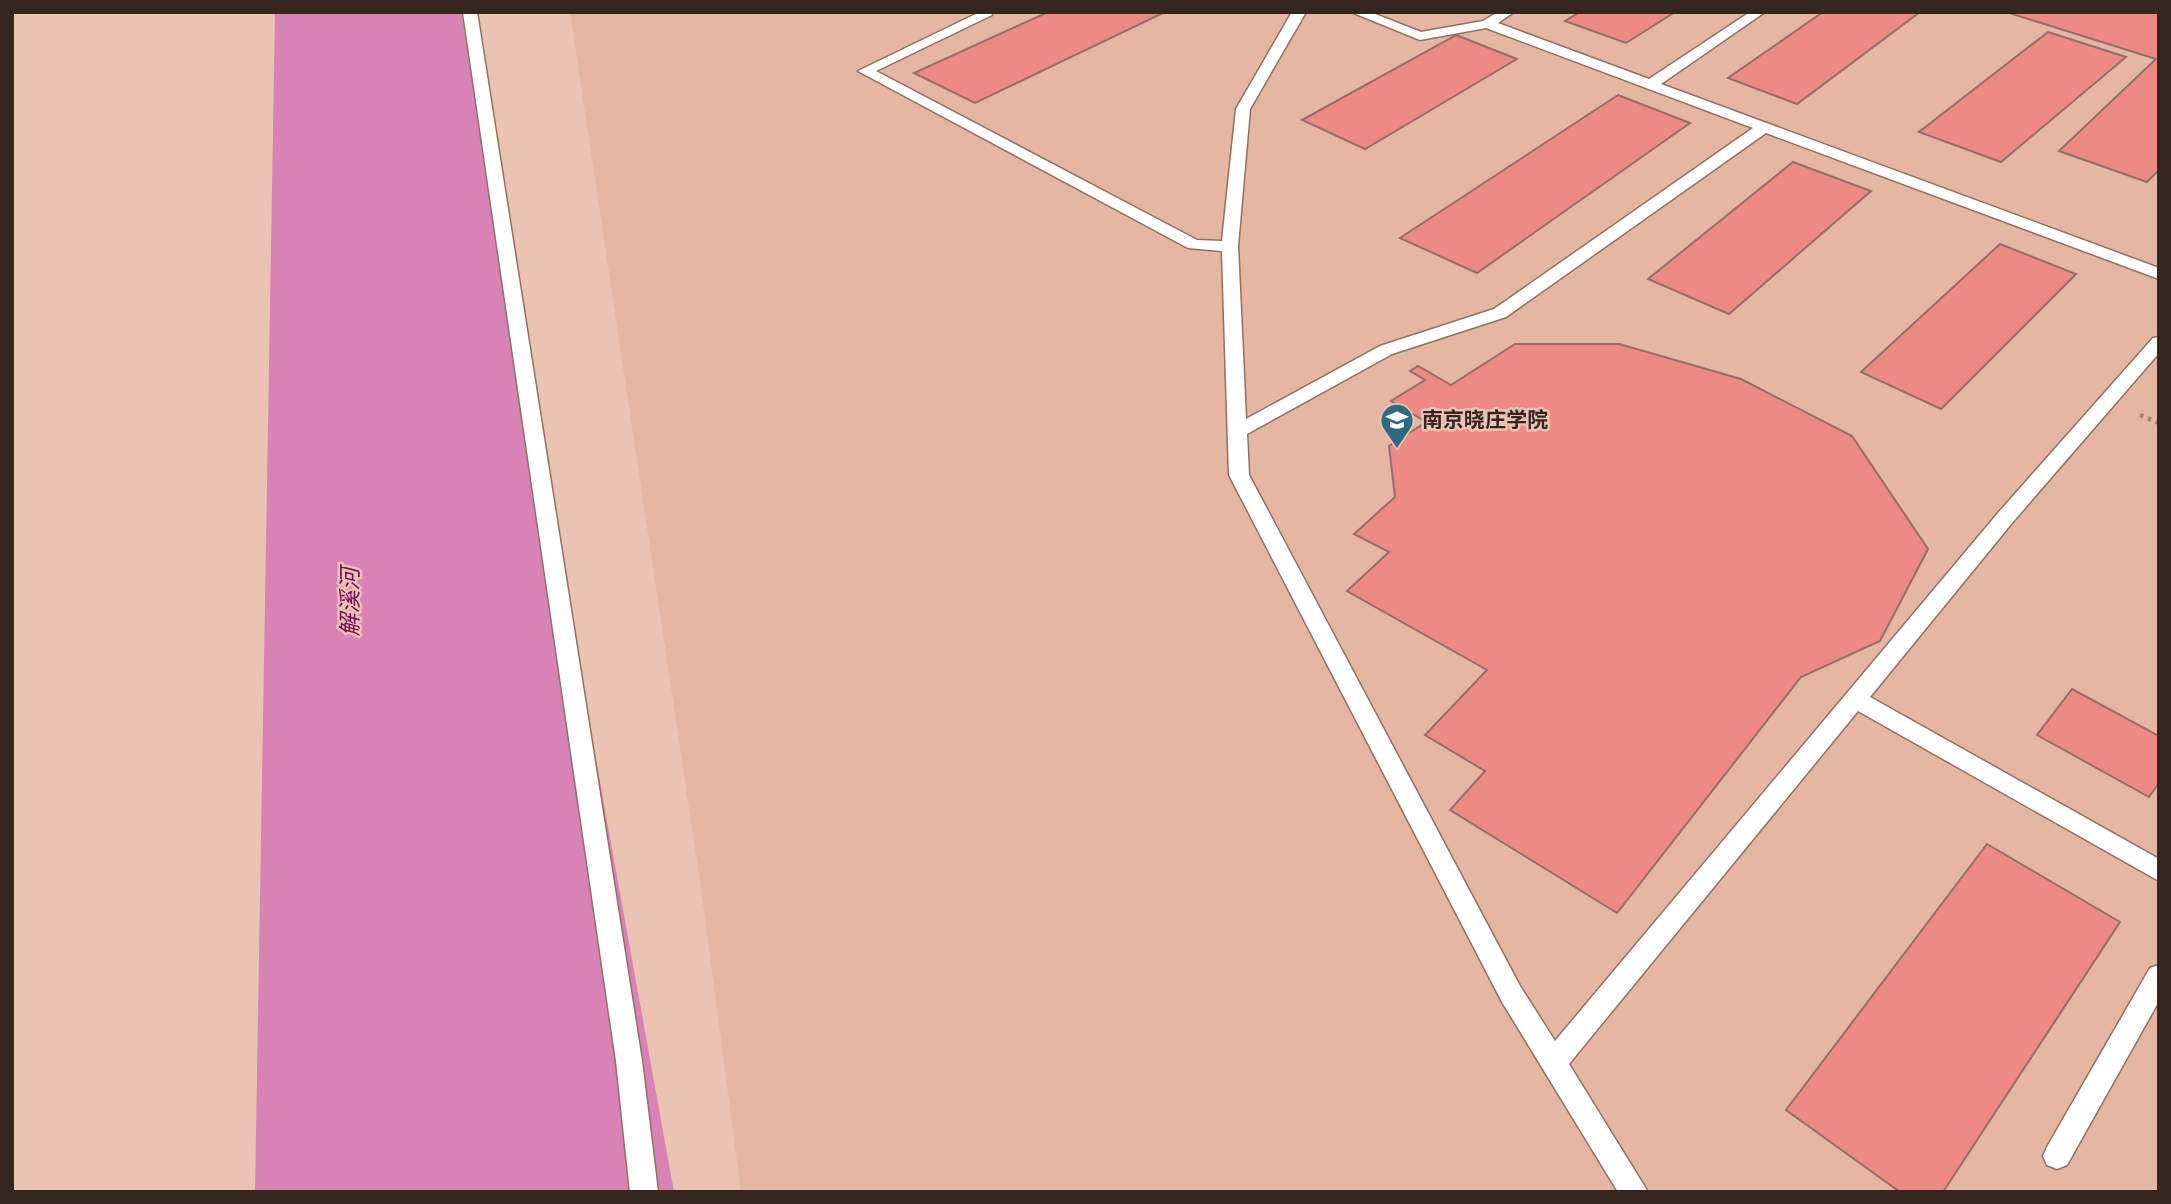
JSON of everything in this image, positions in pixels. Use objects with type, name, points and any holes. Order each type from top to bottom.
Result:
[{"type":"lane","points":[[470,12],[629,1061],[645,1192]]},
{"type":"lane","points":[[1299,12],[1243,109],[1230,246],[1239,475],[1511,994],[1634,1192]]},
{"type":"lane","points":[[1357,12],[1420,36],[1487,24],[1508,12]]},
{"type":"lane","points":[[1650,85],[1759,12]]},
{"type":"lane","points":[[985,13],[865,71],[1194,245],[1230,246]]},
{"type":"lane","points":[[1487,24],[2159,274]]},
{"type":"lane","points":[[1237,431],[1385,350],[1500,313],[1764,127]]},
{"type":"lane","points":[[1554,1062],[2005,518],[2159,342]]},
{"type":"lane","points":[[1854,698],[2159,871]]},
{"type":"lane","points":[[2056,1156],[2159,976]]},
{"type":"shaded area","name":"南京晓庄学院","points":[[570,12],[2159,12],[2159,1192],[741,1192],[701,888]]},
{"type":"water","name":"解溪河","points":[[275,12],[461,12],[674,1192],[255,1192]]},
{"type":"building","points":[[1048,12],[1165,12],[975,103],[914,73]]},
{"type":"building","points":[[1580,12],[1675,12],[1626,43],[1565,21]]},
{"type":"building","points":[[1823,12],[1920,12],[1797,104],[1728,78]]},
{"type":"building","points":[[2006,12],[2159,12],[2159,170],[2147,182],[2059,151],[2156,59]]},
{"type":"building","points":[[2048,32],[2126,57],[2001,162],[1919,132]]},
{"type":"building","points":[[1456,35],[1517,59],[1365,149],[1302,120]]},
{"type":"building","points":[[1618,95],[1690,123],[1477,273],[1400,238]]},
{"type":"building","points":[[1793,162],[1871,191],[1729,314],[1648,279]]},
{"type":"building","points":[[2000,244],[2076,274],[1941,409],[1861,372]]},
{"type":"building","points":[[1515,344],[1619,344],[1741,379],[1852,436],[1928,549],[1880,641],[1801,677],[1617,913],[1450,810],[1485,771],[1425,735],[1487,670],[1347,591],[1389,552],[1354,534],[1395,497],[1389,446],[1426,422],[1391,401],[1425,380],[1410,371],[1418,366],[1451,385]]},
{"type":"building","points":[[2072,689],[2159,736],[2159,783],[2149,797],[2037,735]]},
{"type":"building","points":[[1987,844],[2120,922],[1943,1192],[1900,1192],[1786,1110]]},
{"type":"place","name":"南京晓庄学院","points":[[1397,450]]}]
